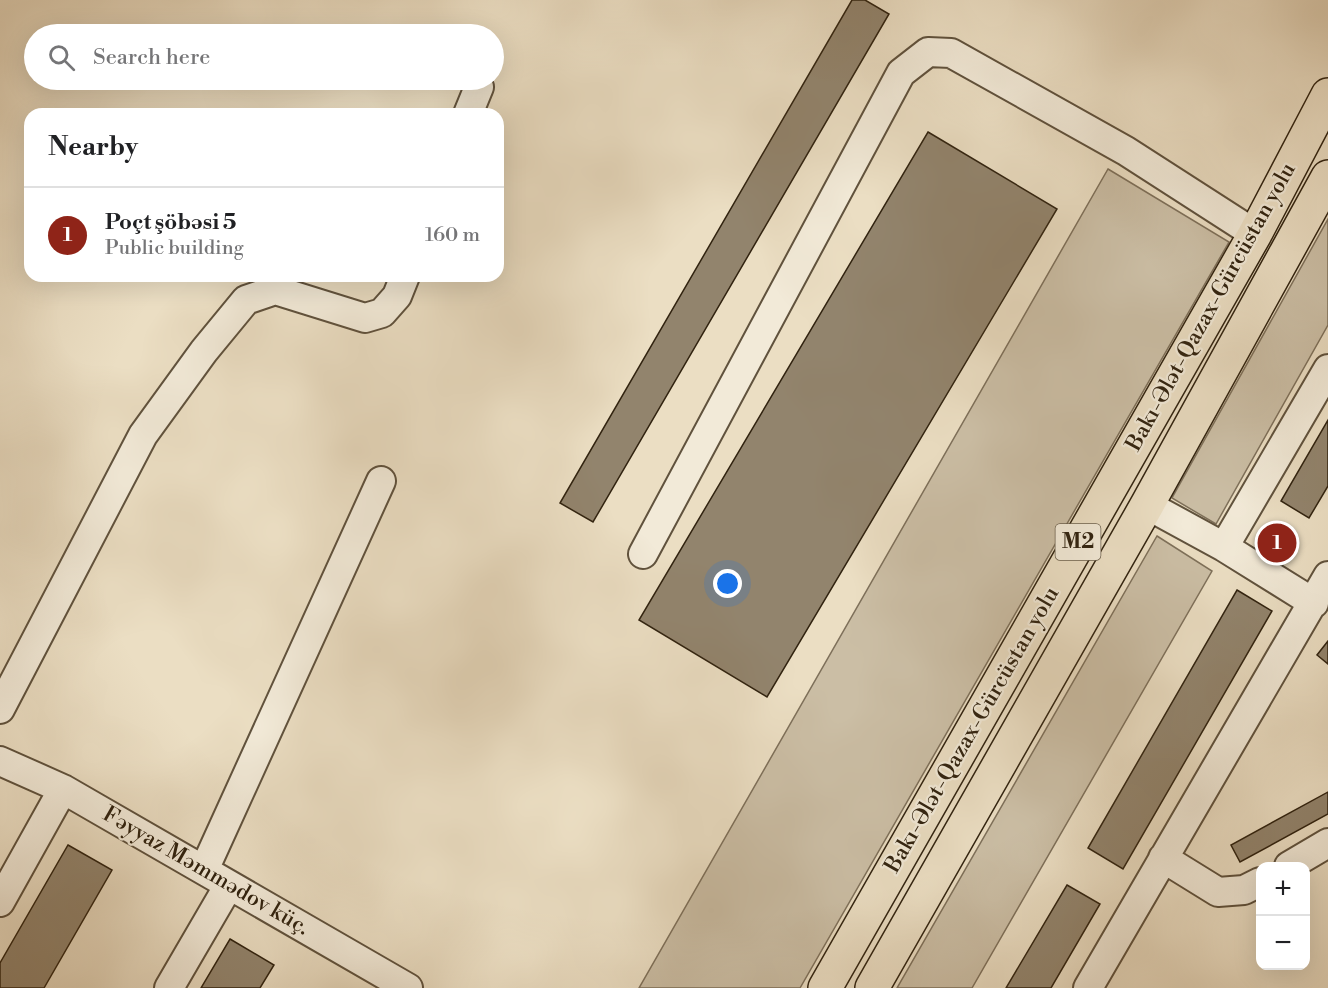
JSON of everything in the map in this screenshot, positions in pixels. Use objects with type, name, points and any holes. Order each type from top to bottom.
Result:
[{"type":"highway","name":"Bakı-Ələt-Qazax-Gürcüstan yolu","points":[[825,988],[1255,234],[1328,95]]},
{"type":"highway","name":"Bakı-Ələt-Qazax-Gürcüstan yolu","points":[[872,988],[1147,505],[1328,177]]},
{"type":"street","points":[[643,554],[901,73],[928,52],[951,53],[1126,151],[1255,234]]},
{"type":"street","points":[[470,108],[477,90]]},
{"type":"street","points":[[0,709],[143,435],[204,351],[246,300],[274,290],[365,318],[382,313],[397,296],[403,282]]},
{"type":"street","points":[[1224,548],[1328,369]]},
{"type":"street","points":[[204,870],[381,481]]},
{"type":"street","points":[[1147,505],[1224,548],[1314,603]]},
{"type":"street","points":[[1088,988],[1328,576]]},
{"type":"street","name":"Fəyyaz Məmmədov küç.","points":[[0,761],[63,789],[403,987]]},
{"type":"street","points":[[0,902],[63,789]]},
{"type":"street","points":[[1297,862],[1328,843]]},
{"type":"street","points":[[1163,858],[1218,892],[1245,890],[1256,884]]},
{"type":"street","points":[[169,988],[229,885]]},
{"type":"shaded area","points":[[1108,169],[1229,242],[800,988],[639,988]]},
{"type":"shaded area","points":[[1328,219],[1328,325],[1216,524],[1172,498]]},
{"type":"shaded area","points":[[1157,536],[1212,571],[972,988],[897,988]]},
{"type":"building","points":[[852,0],[865,0],[889,14],[593,522],[560,503]]},
{"type":"building","points":[[928,132],[1057,209],[767,697],[639,620]]},
{"type":"building","points":[[1328,420],[1328,486],[1309,518],[1281,501]]},
{"type":"building","points":[[1237,590],[1272,611],[1123,869],[1088,848]]},
{"type":"building","points":[[1328,641],[1328,664],[1317,655]]},
{"type":"building","points":[[1328,792],[1328,814],[1240,862],[1231,845]]},
{"type":"building","points":[[68,845],[112,870],[44,988],[0,988],[0,963]]},
{"type":"building","points":[[1067,885],[1100,904],[1051,988],[1006,988]]},
{"type":"building","points":[[230,939],[274,965],[260,988],[201,988]]},
{"type":"place","name":"Poçt şöbəsi 5","points":[[1277,543]]}]
